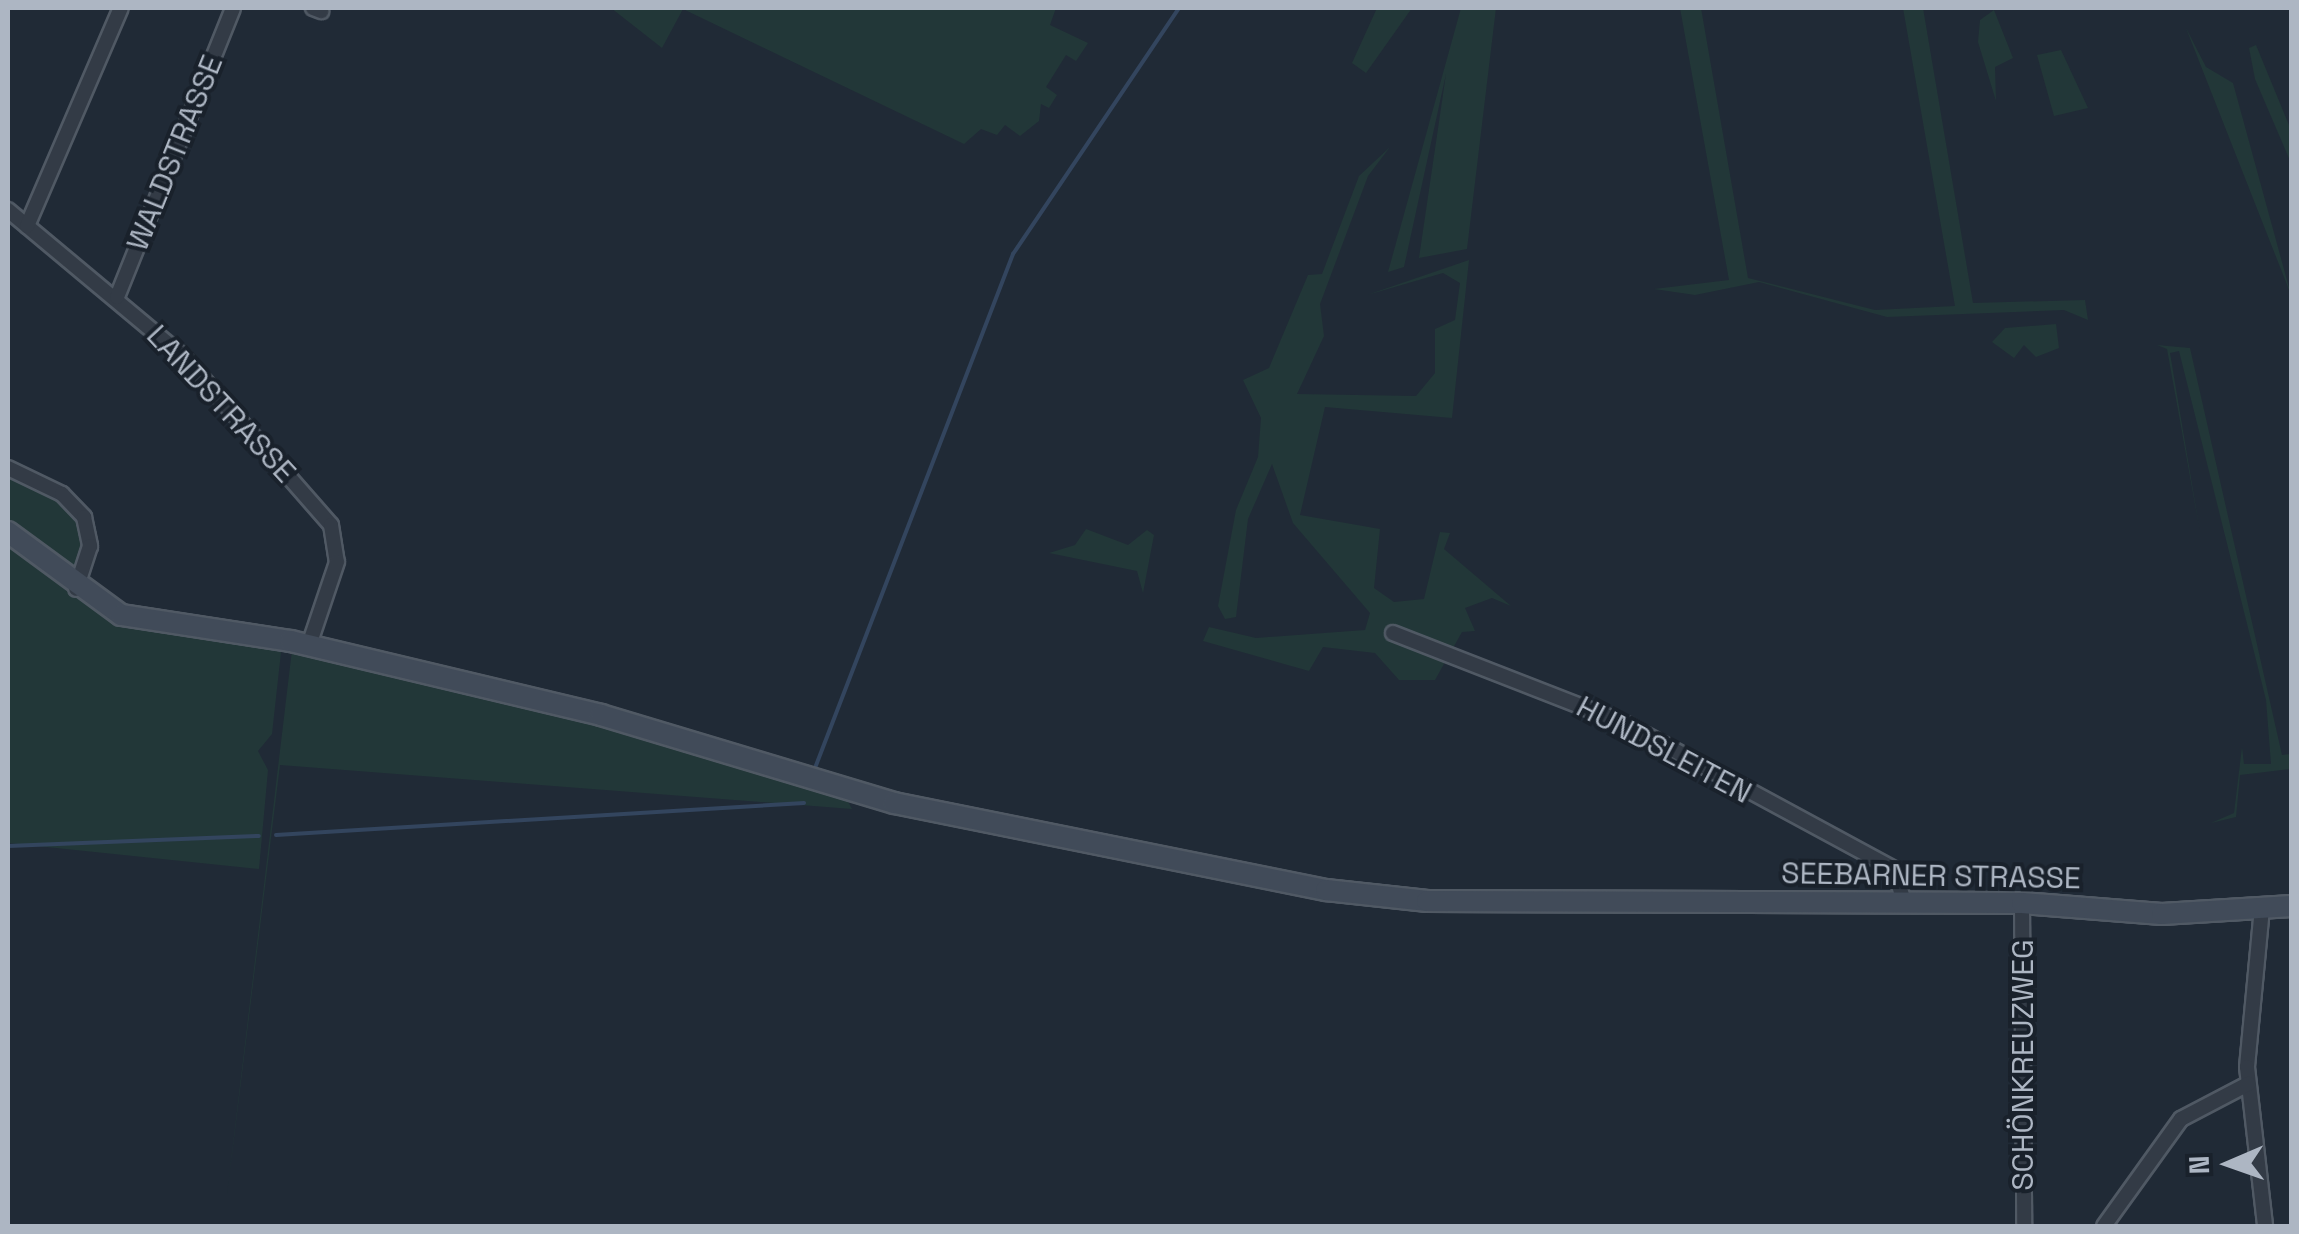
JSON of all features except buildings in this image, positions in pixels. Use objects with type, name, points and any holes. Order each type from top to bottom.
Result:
[{"type":"main road","name":"SEEBARNER STRASSE","points":[[8,532],[76,590],[130,617],[309,645],[601,715],[894,803],[1345,893],[1568,904],[2022,903],[2162,914],[2292,906]]},
{"type":"street","points":[[27,226],[121,8]]},
{"type":"street","name":"WALDSTRASSE","points":[[117,298],[233,8]]},
{"type":"street","name":"LANDSTRASSE","points":[[8,210],[117,298],[196,370],[331,525],[337,562],[309,645]]},
{"type":"street","points":[[8,468],[62,494],[84,516],[90,546],[76,590]]},
{"type":"street","name":"HUNDSLEITEN","points":[[1393,632],[1626,724],[1894,870],[1904,902]]},
{"type":"street","name":"SCHÖNKREUZWEG","points":[[2022,903],[2024,1226]]},
{"type":"street","points":[[2262,908],[2248,1084],[2265,1226]]},
{"type":"street","points":[[2104,1226],[2184,1116],[2248,1084]]},
{"type":"green space","points":[[611,8],[1056,8],[1050,25],[1088,43],[1076,61],[1066,55],[1046,87],[1057,95],[1049,108],[1041,104],[1039,121],[1020,136],[1005,125],[997,135],[981,129],[964,144],[683,9],[662,48]]},
{"type":"green space","points":[[1377,8],[1412,8],[1366,73],[1352,63]]},
{"type":"green space","points":[[1461,8],[1496,8],[1467,249],[1419,258],[1446,74],[1404,267],[1388,272]]},
{"type":"green space","points":[[1680,8],[1701,8],[1748,278],[1875,310],[1955,306],[1903,8],[1923,8],[1973,303],[2085,300],[2088,320],[2064,310],[1887,317],[1759,282],[1695,295],[1654,289],[1729,280]]},
{"type":"green space","points":[[1994,10],[2013,58],[1995,67],[1996,101],[1978,42],[1980,20]]},
{"type":"green space","points":[[2186,28],[2206,67],[2233,83],[2291,295]]},
{"type":"green space","points":[[2256,45],[2291,130],[2291,163],[2255,79],[2249,48]]},
{"type":"green space","points":[[2061,50],[2088,108],[2054,116],[2037,55]]},
{"type":"green space","points":[[1390,147],[1368,176],[1320,304],[1324,336],[1297,394],[1416,396],[1435,373],[1435,329],[1455,320],[1460,283],[1443,273],[1367,295],[1469,260],[1452,418],[1325,407],[1300,515],[1380,529],[1374,588],[1394,602],[1424,599],[1440,532],[1450,533],[1444,549],[1511,606],[1492,598],[1465,608],[1475,631],[1462,632],[1435,680],[1399,680],[1375,653],[1323,647],[1309,671],[1203,641],[1209,627],[1256,638],[1365,630],[1370,613],[1293,523],[1272,464],[1248,519],[1236,617],[1225,619],[1218,606],[1236,510],[1258,457],[1261,418],[1243,380],[1269,368],[1308,275],[1322,274],[1359,176]]},
{"type":"green space","points":[[2056,324],[2059,348],[2036,357],[2024,345],[2014,358],[1992,342],[2005,328]]},
{"type":"green space","points":[[2157,345],[2190,348],[2282,755],[2291,754],[2291,769],[2240,775],[2236,817],[2211,823],[2234,813],[2242,747],[2244,764],[2271,764],[2266,700],[2179,351],[2170,353],[2200,532],[2167,349]]},
{"type":"green space","points":[[8,473],[76,512],[85,543],[70,575],[8,522]]},
{"type":"green space","points":[[1086,529],[1128,545],[1147,530],[1154,535],[1143,593],[1137,571],[1049,553],[1075,545]]},
{"type":"green space","points":[[8,543],[121,622],[282,643],[272,734],[258,751],[268,770],[259,869],[8,843]]},
{"type":"green space","points":[[292,650],[619,726],[845,796],[852,809],[280,765],[226,1203]]},
{"type":"waterway","points":[[815,768],[1013,254],[1179,8]]},
{"type":"waterway","points":[[276,835],[804,803]]},
{"type":"waterway","points":[[8,846],[259,836]]}]
